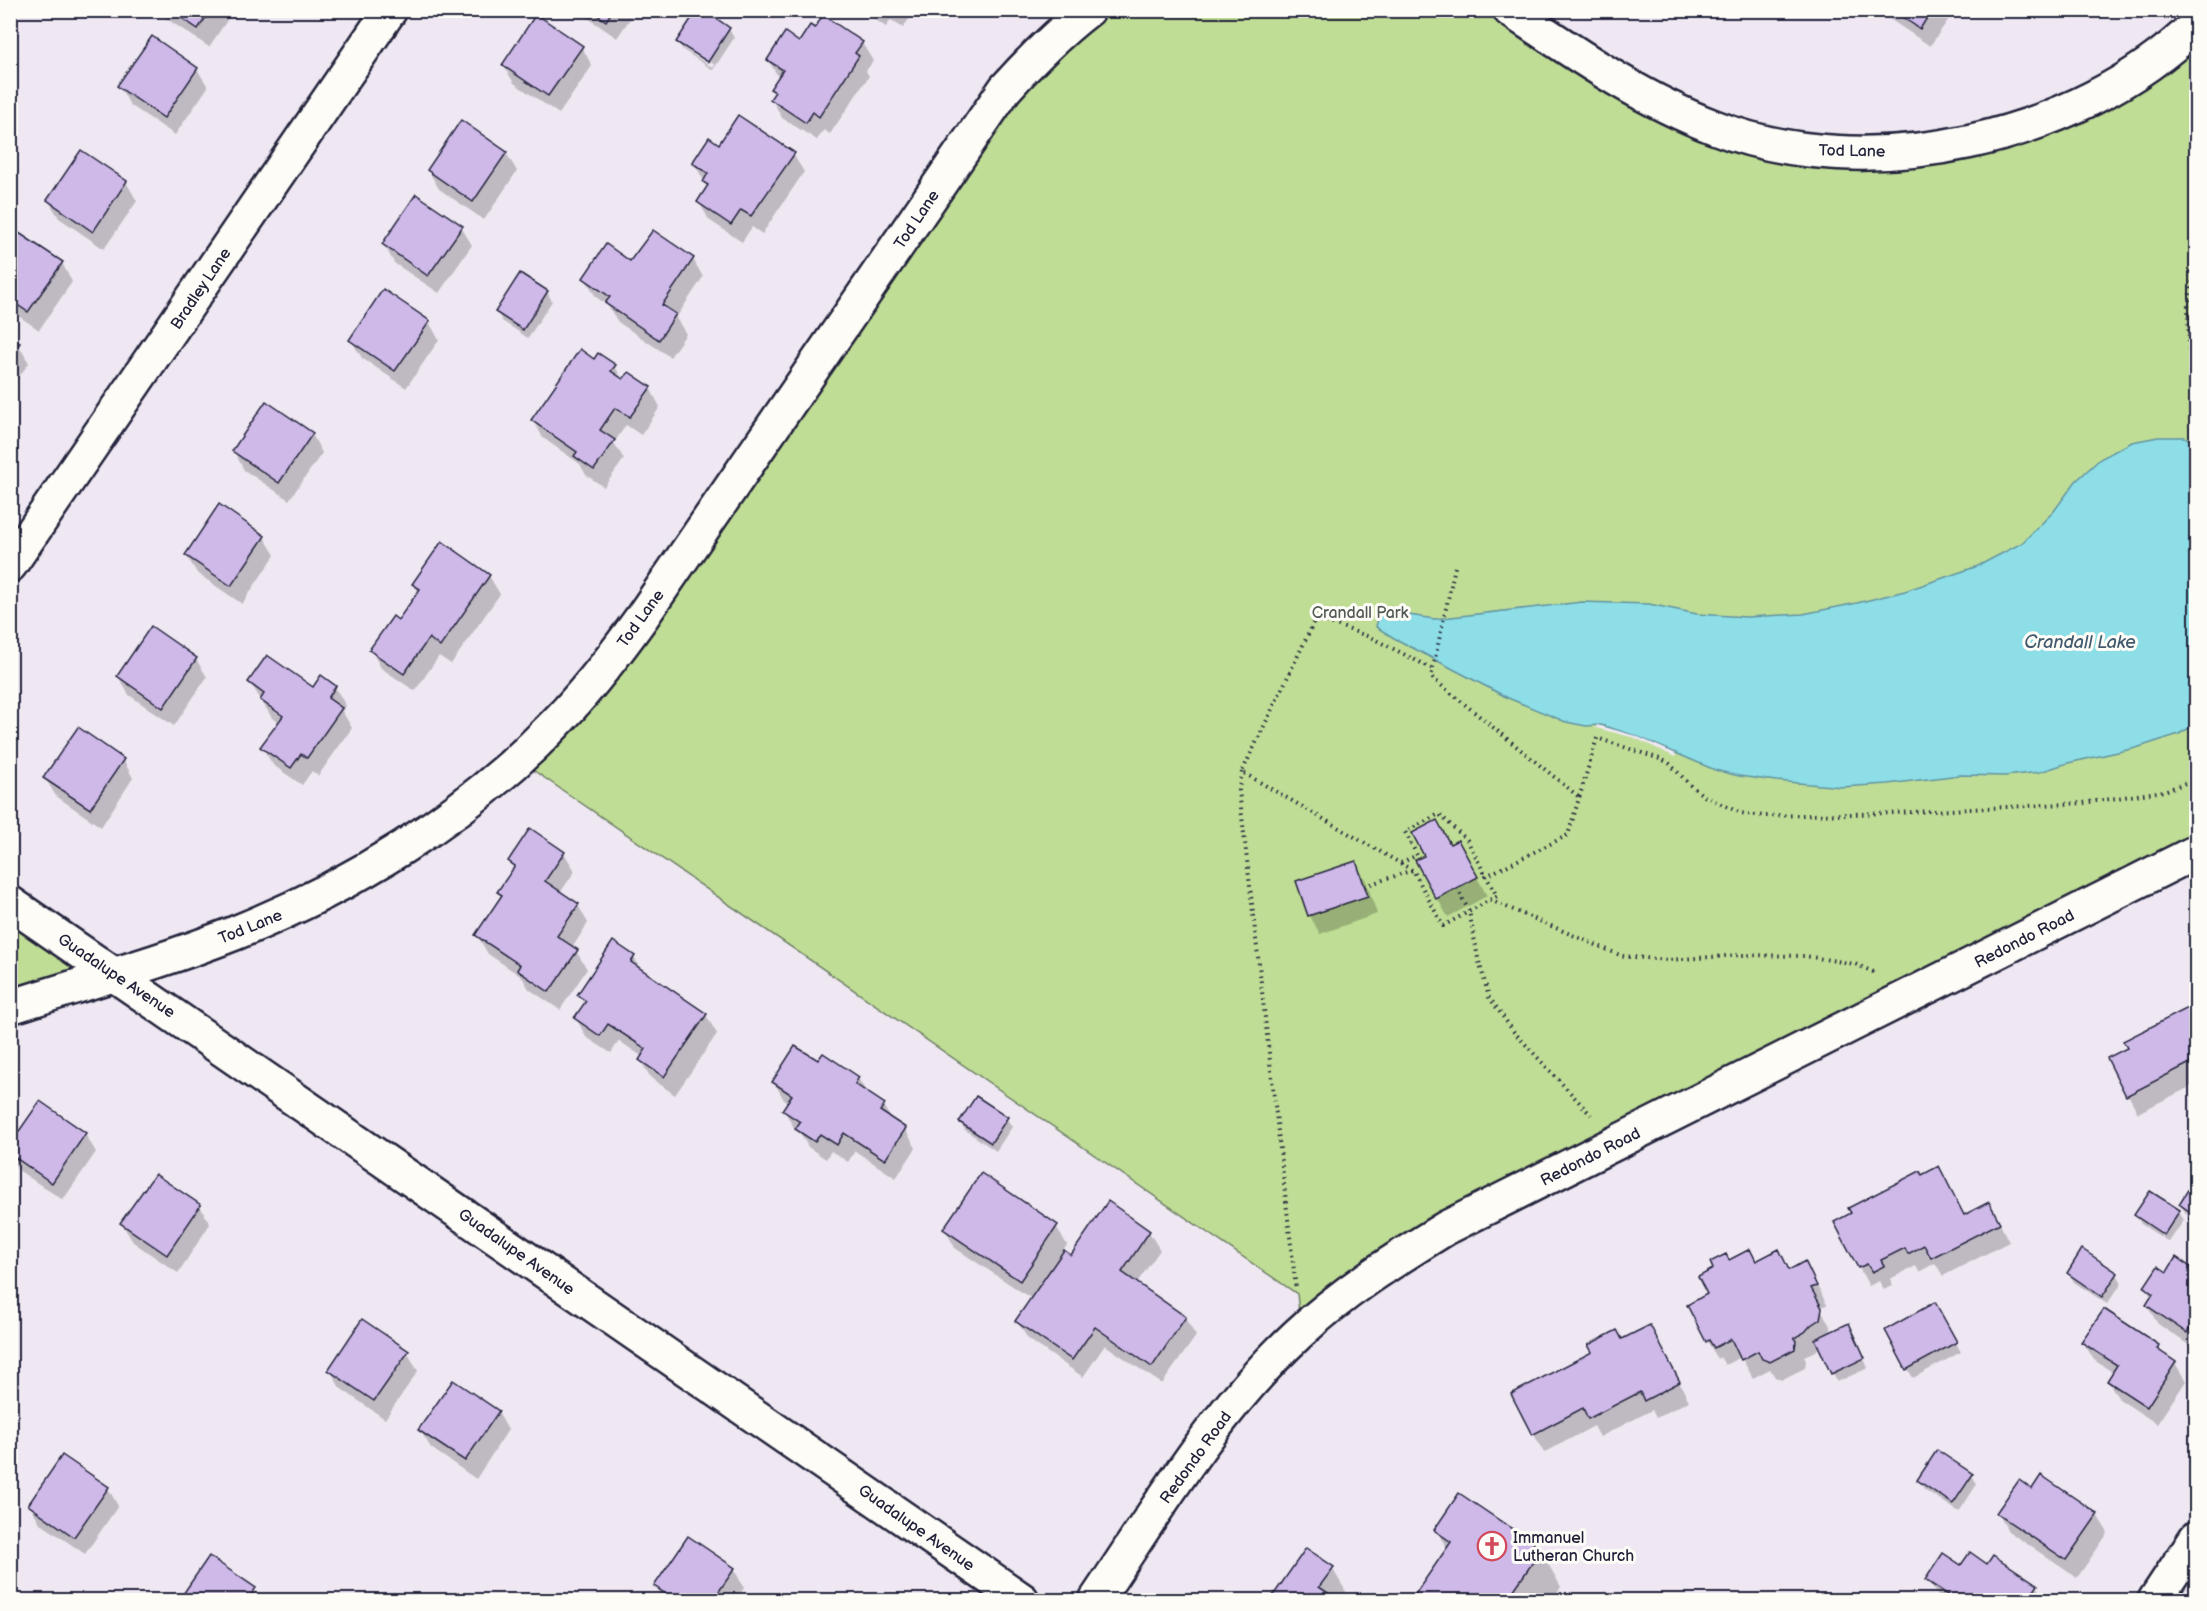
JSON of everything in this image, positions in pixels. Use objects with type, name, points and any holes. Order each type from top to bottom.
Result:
[{"type":"street","name":"Bradley Lane","points":[[10,565],[390,10]]},
{"type":"street","name":"Tod Lane","points":[[10,1007],[117,975],[235,933],[309,901],[386,859],[486,789],[550,730],[611,659],[642,617],[1005,89],[1065,27],[1088,10]]},
{"type":"street","name":"Tod Lane","points":[[1510,10],[1611,77],[1656,102],[1716,128],[1779,146],[1824,152],[1856,153],[1929,149],[2023,127],[2079,106],[2127,80],[2185,37],[2196,26]]},
{"type":"street","name":"Redondo Road","points":[[1096,1600],[1197,1450],[1248,1385],[1301,1331],[1347,1293],[1395,1259],[1446,1228],[2196,852]]},
{"type":"street","name":"Guadalupe Avenue","points":[[10,903],[1022,1600]]},
{"type":"street","points":[[2155,1600],[2196,1538]]},
{"type":"path","points":[[2196,264],[2188,306],[2189,346],[2196,388]]},
{"type":"path","points":[[1455,567],[1431,677],[1579,797]]},
{"type":"path","points":[[1301,1331],[1239,790],[1242,771],[1316,618],[1370,637],[1433,669]]},
{"type":"path","points":[[1486,876],[1568,835],[1597,738],[1663,760],[1704,796],[1741,813],[1762,816],[1905,813],[2084,803],[2164,790],[2196,779]]},
{"type":"path","points":[[1242,771],[1413,870],[1443,926],[1497,896],[1467,840],[1439,814],[1406,832],[1417,855],[1401,863]]},
{"type":"path","points":[[1365,886],[1413,870]]},
{"type":"path","points":[[1457,888],[1469,912],[1489,997],[1514,1032],[1588,1110],[1612,1145]]},
{"type":"path","points":[[1490,900],[1622,956],[1668,960],[1740,955],[1805,956],[1855,964],[1913,994]]},
{"type":"green space","name":"Crandall Park","points":[[1088,11],[1510,11],[1779,146],[2023,127],[2196,25],[2196,852],[1446,1228],[1301,1331],[1297,1294],[517,759],[550,730],[1005,89]]},
{"type":"green space","points":[[10,903],[117,975],[11,1007]]},
{"type":"water","name":"Crandall Lake","points":[[2158,437],[2185,437],[2196,445],[2196,724],[2179,734],[2136,748],[2068,763],[2040,772],[2005,776],[1960,775],[1842,787],[1739,776],[1715,770],[1636,736],[1601,725],[1586,726],[1566,722],[1508,698],[1376,627],[1379,613],[1434,619],[1582,602],[1649,604],[1697,614],[1747,617],[1803,614],[1857,603],[1905,591],[1978,566],[2022,543],[2054,511],[2076,481],[2100,459],[2132,442]]},
{"type":"pier","points":[[1597,725],[1636,736],[1676,754],[1675,757],[1635,738],[1596,728]]},
{"type":"building","points":[[170,10],[211,10],[198,29]]},
{"type":"building","points":[[591,10],[613,10],[606,21]]},
{"type":"building","points":[[697,10],[704,10],[730,28],[708,62],[676,42]]},
{"type":"building","points":[[1892,10],[1932,10],[1920,29]]},
{"type":"building","points":[[536,14],[583,46],[548,96],[502,65]]},
{"type":"building","points":[[823,15],[863,42],[855,53],[859,56],[819,117],[813,112],[806,123],[770,99],[775,92],[770,89],[783,70],[767,60],[785,32],[799,42],[810,25],[815,28]]},
{"type":"building","points":[[152,36],[198,68],[164,118],[117,86]]},
{"type":"building","points":[[738,115],[795,153],[751,216],[741,210],[731,225],[697,202],[708,185],[703,182],[708,173],[692,163],[709,137],[719,144]]},
{"type":"building","points":[[461,120],[507,152],[473,202],[427,170]]},
{"type":"building","points":[[81,150],[127,181],[93,232],[47,200]]},
{"type":"building","points":[[416,194],[463,226],[428,276],[382,244]]},
{"type":"building","points":[[653,230],[694,258],[662,305],[676,314],[659,340],[605,303],[610,297],[583,278],[606,244],[630,261]]},
{"type":"building","points":[[16,231],[63,262],[28,312],[10,300],[10,239]]},
{"type":"building","points":[[520,273],[548,291],[523,330],[495,312]]},
{"type":"building","points":[[383,289],[430,321],[395,371],[349,340]]},
{"type":"building","points":[[10,337],[20,343],[10,356]]},
{"type":"building","points":[[580,349],[594,359],[598,353],[616,365],[611,371],[623,379],[629,372],[651,387],[630,417],[615,408],[600,430],[615,440],[594,470],[574,456],[577,452],[531,420]]},
{"type":"building","points":[[266,401],[313,433],[279,483],[232,451]]},
{"type":"building","points":[[219,504],[265,536],[231,586],[185,555]]},
{"type":"building","points":[[442,541],[490,575],[440,647],[429,638],[404,674],[369,650],[393,616],[398,620],[420,589],[412,584]]},
{"type":"building","points":[[151,626],[197,658],[163,708],[117,676]]},
{"type":"building","points":[[267,655],[313,687],[321,675],[336,686],[328,698],[342,708],[307,758],[301,754],[291,768],[260,747],[283,716],[260,700],[264,694],[248,682]]},
{"type":"building","points":[[78,727],[124,759],[90,809],[43,778]]},
{"type":"building","points":[[1437,820],[1450,844],[1458,840],[1478,877],[1436,899],[1415,860],[1424,856],[1412,833]]},
{"type":"building","points":[[530,828],[565,852],[545,881],[579,904],[557,936],[578,950],[549,992],[517,970],[520,965],[475,935],[502,895],[497,892],[515,866],[508,861]]},
{"type":"building","points":[[1356,861],[1368,896],[1308,916],[1296,881]]},
{"type":"building","points":[[613,941],[635,956],[631,962],[707,1014],[664,1077],[639,1060],[646,1049],[608,1024],[600,1036],[574,1018],[586,1001],[577,995]]},
{"type":"building","points":[[2196,1004],[2196,1060],[2126,1096],[2107,1058],[2127,1048],[2123,1041]]},
{"type":"building","points":[[795,1046],[818,1060],[823,1053],[859,1077],[855,1084],[885,1104],[880,1111],[906,1128],[885,1160],[844,1133],[837,1145],[820,1134],[815,1142],[795,1129],[800,1122],[782,1110],[792,1095],[772,1082]]},
{"type":"building","points":[[976,1096],[1008,1117],[991,1143],[959,1122]]},
{"type":"building","points":[[40,1101],[86,1133],[52,1183],[10,1154],[10,1144]]},
{"type":"building","points":[[1939,1166],[1964,1215],[1989,1202],[2000,1223],[1931,1258],[1924,1245],[1908,1254],[1905,1248],[1881,1260],[1884,1266],[1872,1272],[1867,1264],[1858,1268],[1834,1222],[1851,1213],[1848,1208],[1920,1171],[1922,1175]]},
{"type":"building","points":[[981,1173],[1058,1225],[1020,1281],[943,1229]]},
{"type":"building","points":[[155,1174],[201,1205],[167,1255],[120,1223]]},
{"type":"building","points":[[2196,1177],[2196,1224],[2189,1219],[2193,1214],[2179,1204]]},
{"type":"building","points":[[2150,1191],[2180,1210],[2164,1235],[2134,1215]]},
{"type":"building","points":[[1108,1201],[1150,1231],[1122,1272],[1186,1317],[1152,1367],[1095,1327],[1072,1360],[1015,1321],[1064,1250],[1071,1255]]},
{"type":"building","points":[[1750,1249],[1756,1261],[1779,1249],[1789,1270],[1805,1261],[1817,1286],[1811,1288],[1822,1308],[1820,1319],[1794,1338],[1795,1349],[1770,1362],[1762,1359],[1758,1351],[1741,1360],[1731,1339],[1714,1348],[1709,1340],[1706,1342],[1687,1305],[1707,1294],[1698,1277],[1713,1269],[1710,1262],[1726,1254],[1729,1260]]},
{"type":"building","points":[[2082,1249],[2118,1273],[2102,1297],[2067,1273]]},
{"type":"building","points":[[2176,1257],[2196,1271],[2196,1318],[2187,1333],[2146,1305],[2153,1294],[2144,1287],[2158,1266],[2167,1272]]},
{"type":"building","points":[[1935,1302],[1957,1342],[1906,1370],[1885,1330]]},
{"type":"building","points":[[2104,1309],[2159,1345],[2157,1349],[2176,1362],[2147,1407],[2107,1381],[2117,1365],[2081,1342]]},
{"type":"building","points":[[362,1319],[409,1351],[374,1401],[328,1370]]},
{"type":"building","points":[[1849,1323],[1865,1358],[1831,1374],[1815,1339]]},
{"type":"building","points":[[1650,1325],[1680,1382],[1644,1401],[1640,1392],[1588,1419],[1583,1408],[1532,1435],[1511,1394],[1592,1352],[1588,1345],[1617,1330],[1622,1339]]},
{"type":"building","points":[[453,1380],[499,1411],[465,1461],[418,1430]]},
{"type":"building","points":[[1937,1450],[1973,1474],[1953,1504],[1917,1480]]},
{"type":"building","points":[[62,1455],[109,1487],[74,1537],[28,1505]]},
{"type":"building","points":[[2041,1475],[2098,1514],[2066,1560],[1996,1513],[2019,1480],[2032,1489]]},
{"type":"building","name":"Immanuel Lutheran Church","points":[[1459,1493],[1542,1549],[1507,1600],[1411,1600],[1451,1542],[1434,1530]]},
{"type":"building","points":[[688,1536],[735,1568],[713,1600],[675,1600],[654,1586]]},
{"type":"building","points":[[1306,1548],[1334,1567],[1319,1587],[1339,1600],[1270,1600]]},
{"type":"building","points":[[1970,1552],[1987,1564],[1993,1555],[2038,1585],[2028,1600],[1956,1600],[1925,1580],[1943,1553],[1961,1565]]},
{"type":"building","points":[[209,1556],[256,1588],[247,1600],[179,1600]]},
{"type":"place","name":"Immanuel Lutheran Church","points":[[1492,1546]]}]
